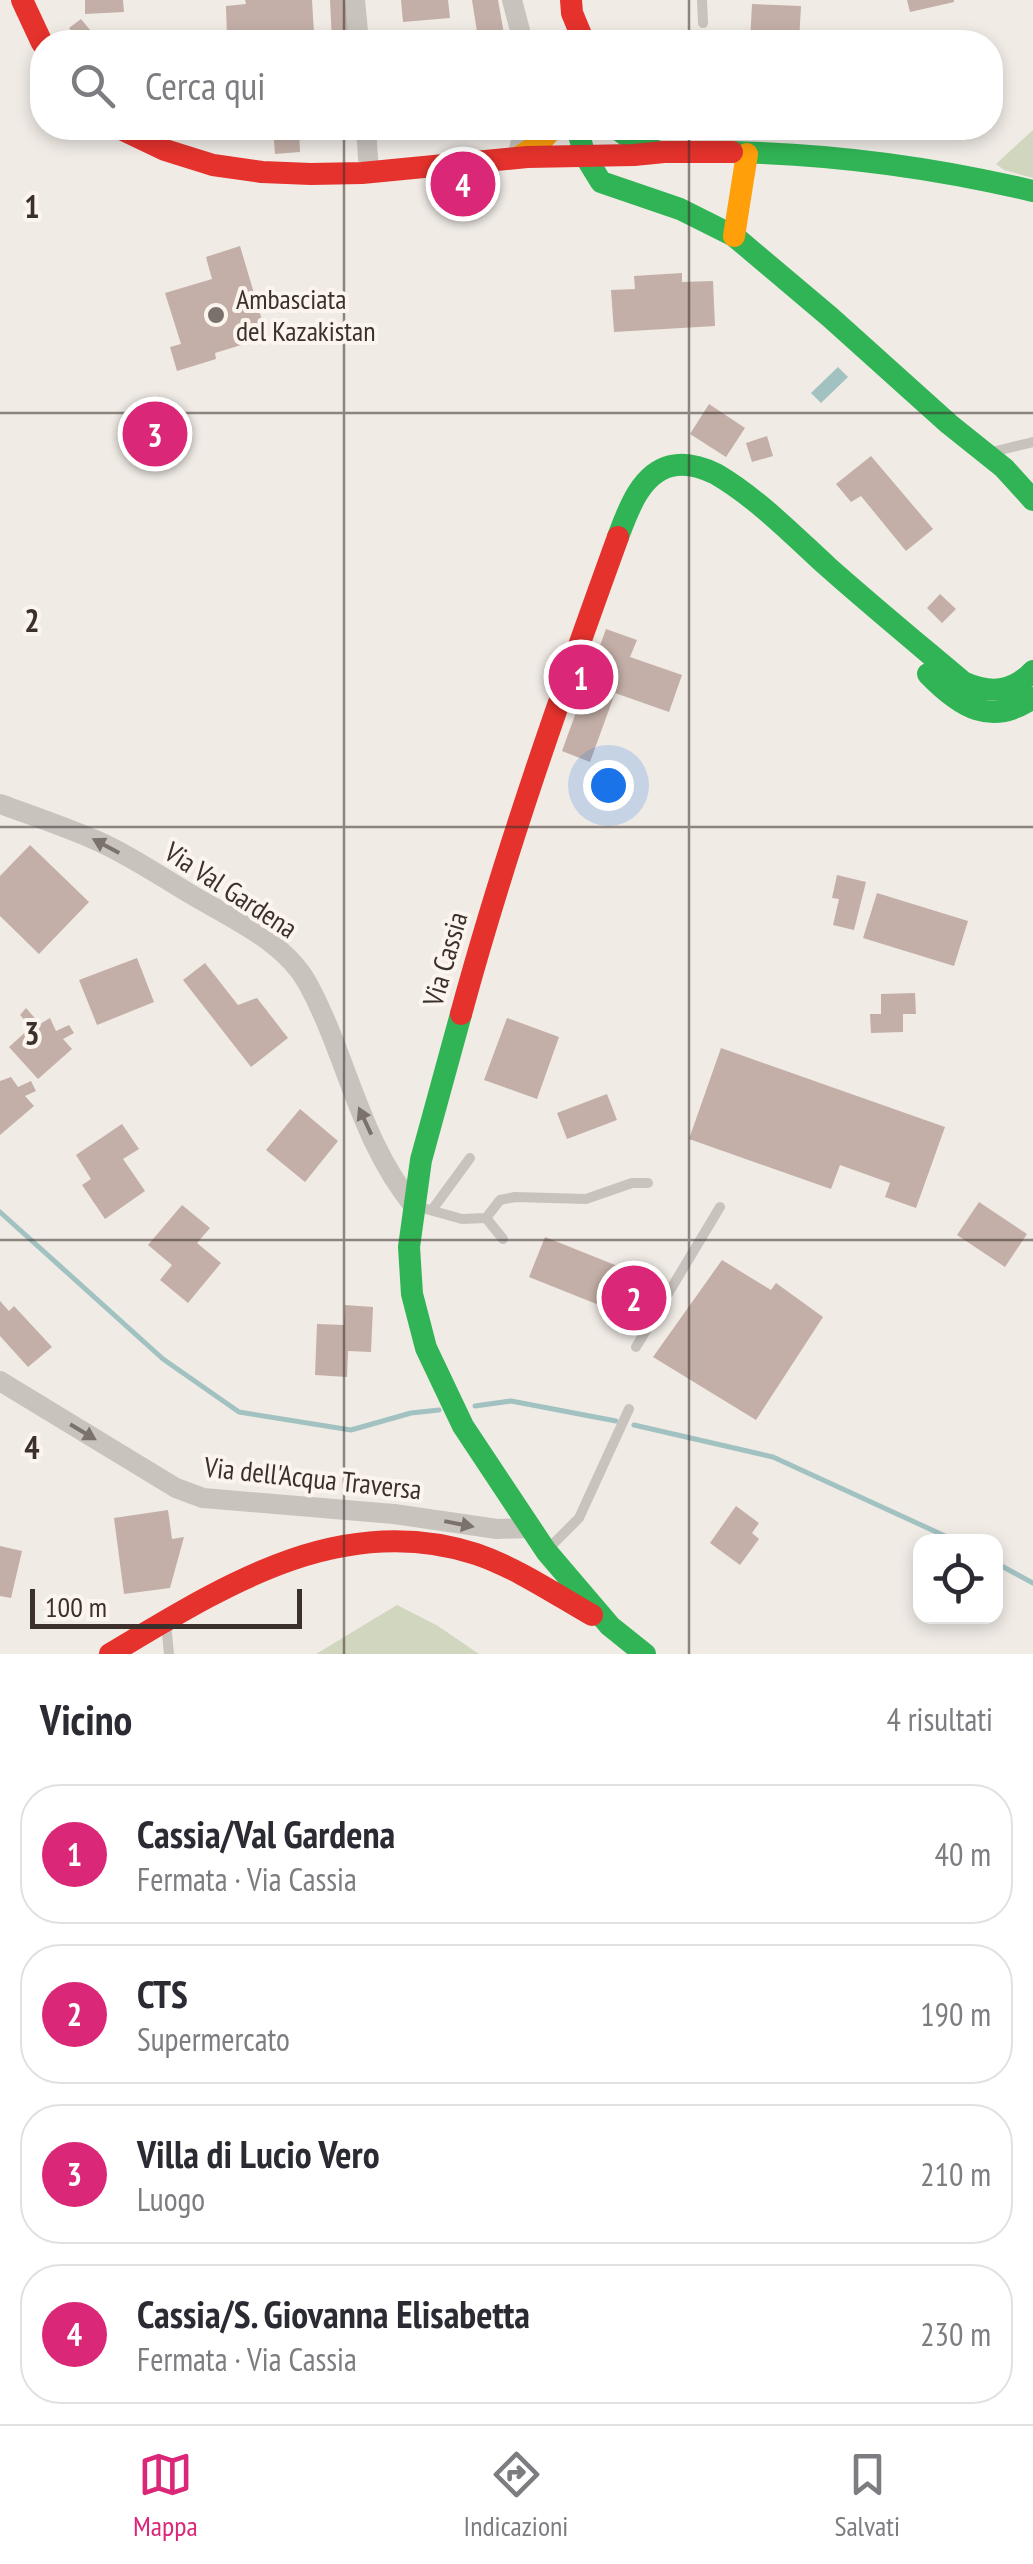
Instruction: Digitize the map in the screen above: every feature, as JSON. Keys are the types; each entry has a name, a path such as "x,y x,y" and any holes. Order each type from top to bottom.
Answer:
{"street":[{"path":"22,0 36,30"},
{"path":"355,0 358,30"},
{"path":"512,0 520,30"},
{"path":"571,6 580,30"},
{"path":"141,140 173,153 242,169 306,176 517,158 660,152 781,154 872,161 1033,190"},
{"path":"367,140 370,173"},
{"path":"517,158 521,140"},
{"path":"517,158 542,140"},
{"path":"581,140 592,172 601,182 680,209 734,236 995,461 1033,500"},
{"path":"585,155 594,140"},
{"path":"632,140 660,152"},
{"path":"734,236 746,154"},
{"path":"995,461 1033,518"},
{"name":"Via Cassia","path":"645,1654 610,1626 546,1551 453,1408 426,1348 412,1294 409,1247 422,1208 435,1103 501,875 612,548 639,489 656,472 685,464 703,468 758,504 973,687 1004,692 1033,671"},
{"name":"Via Cassia","path":"850,586 936,683 956,700 1000,714 1016,710 1033,698"},
{"name":"Via Val Gardena","path":"0,804 96,840 282,952 306,982 325,1020 384,1163 422,1208"},
{"name":"Via dell'Acqua Traversa","path":"0,1382 176,1488 203,1498 394,1514 496,1529 530,1528"},
{"path":"110,1654 258,1572 347,1542 389,1540 442,1545 477,1555 610,1626"},
{"path":"522,1576 546,1551"}],"lane":[{"path":"702,0 703,22"},
{"path":"995,461 1033,442"},
{"path":"470,1158 422,1208 462,1219 486,1218 500,1200 586,1200 632,1183 648,1183"},
{"path":"636,1347 720,1207"},
{"path":"486,1218 503,1240"},
{"path":"546,1551 579,1518 629,1409"},
{"path":"166,1622 169,1654"}],"green space":[{"path":"1033,130 1033,178 996,164"},
{"path":"397,1605 438,1626 479,1654 316,1654"}],"water":[{"path":"838,367 848,377 821,403 811,393"}],"building":[{"path":"85,0 123,0 124,12 85,14"},
{"path":"245,0 312,0 314,30 227,30 226,6 246,4"},
{"path":"330,0 348,0 350,30 331,30"},
{"path":"401,0 448,0 450,18 403,22"},
{"path":"472,0 498,0 503,30 477,30"},
{"path":"907,0 954,0 954,2 910,12"},
{"path":"752,4 801,6 800,30 751,30"},
{"path":"81,19 90,30 70,30"},
{"path":"274,140 300,140 300,152 275,154"},
{"name":"Ambasciata del Kazakistan","path":"240,246 267,337 215,353 216,359 177,371 170,347 181,344 165,293 212,279 206,257"},
{"path":"682,273 682,282 713,281 715,326 614,332 611,290 635,289 634,276"},
{"path":"709,404 745,428 726,457 690,434"},
{"path":"767,436 773,456 752,462 746,443"},
{"path":"871,456 933,529 906,551 861,496 851,502 836,484"},
{"path":"940,594 956,609 942,623 927,608"},
{"path":"606,629 637,640 630,657 682,675 669,712 615,693 590,762 562,751"},
{"path":"30,845 89,902 39,954 0,916 0,876"},
{"path":"837,875 866,882 854,930 833,925 839,899 832,898"},
{"path":"877,893 968,921 954,966 863,938"},
{"path":"137,958 154,1002 97,1025 79,980"},
{"path":"205,963 238,1005 257,998 288,1038 251,1067 183,980"},
{"path":"915,993 916,1014 903,1014 903,1032 871,1033 870,1014 881,1014 881,994"},
{"path":"26,1008 40,1024 50,1018 56,1031 69,1025 74,1033 63,1039 72,1049 38,1079 9,1047 31,1027 20,1015"},
{"path":"507,1018 559,1037 537,1099 484,1080"},
{"path":"721,1048 945,1127 916,1208 885,1197 890,1183 840,1165 831,1189 689,1139"},
{"path":"11,1077 18,1087 31,1081 36,1091 25,1096 34,1106 0,1135 0,1081"},
{"path":"607,1094 617,1120 567,1139 557,1113"},
{"path":"300,1109 338,1141 305,1182 266,1150"},
{"path":"122,1124 139,1149 123,1159 145,1191 105,1219 82,1185 91,1179 76,1155"},
{"path":"979,1202 1027,1234 1005,1267 957,1235"},
{"path":"182,1205 210,1228 197,1243 221,1263 188,1303 160,1280 172,1265 148,1245"},
{"path":"545,1237 655,1281 639,1321 529,1277"},
{"path":"722,1260 771,1290 776,1283 823,1317 756,1420 653,1357"},
{"path":"0,1301 9,1311 14,1306 52,1347 28,1367 0,1336"},
{"path":"345,1305 373,1307 371,1352 348,1351 347,1377 315,1375 317,1324 344,1325"},
{"path":"736,1506 759,1523 752,1533 759,1539 740,1565 710,1543"},
{"path":"168,1510 172,1539 184,1537 170,1588 124,1594 114,1518"},
{"path":"0,1546 22,1551 11,1598 0,1596"}],"waterway":[{"path":"0,1212 163,1359 239,1412 351,1430 411,1413 439,1410"},
{"path":"475,1406 511,1401 616,1421"},
{"path":"634,1425 773,1457 941,1534"},
{"path":"1003,1567 1033,1583"}],"traffic: fast":[{"path":"580,140 601,182 680,209 734,236 1004,468 1033,500"},
{"path":"632,140 659,152"},
{"path":"732,152 884,163 1033,191"},
{"path":"618,537 637,494 651,476 671,466 700,467 760,506 963,682 1000,689 1017,684 1033,671"},
{"path":"928,674 964,704 990,712 1018,707 1033,698"},
{"path":"461,1014 421,1160 409,1247 412,1294 426,1348 463,1426 546,1551 610,1626 645,1654"}],"traffic: slow":[{"path":"517,158 542,140"},
{"path":"734,236 747,154"}],"traffic: jam":[{"path":"22,0 36,30"},
{"path":"571,0 579,30"},
{"path":"144,140 213,165 311,174 362,173 527,157 732,152"},
{"path":"461,1014 515,833 618,537"},
{"path":"110,1654 195,1604 284,1562 330,1549 377,1542 426,1543 476,1554 521,1574 592,1615"}],"place":[{"name":"Cassia/S. Giovanna Elisabetta","path":"463,184"},
{"name":"Ambasciata del Kazakistan","path":"216,315"},
{"name":"Villa di Lucio Vero","path":"155,434"},
{"name":"Cassia/Val Gardena","path":"581,677"},
{"name":"CTS","path":"634,1298"}]}
